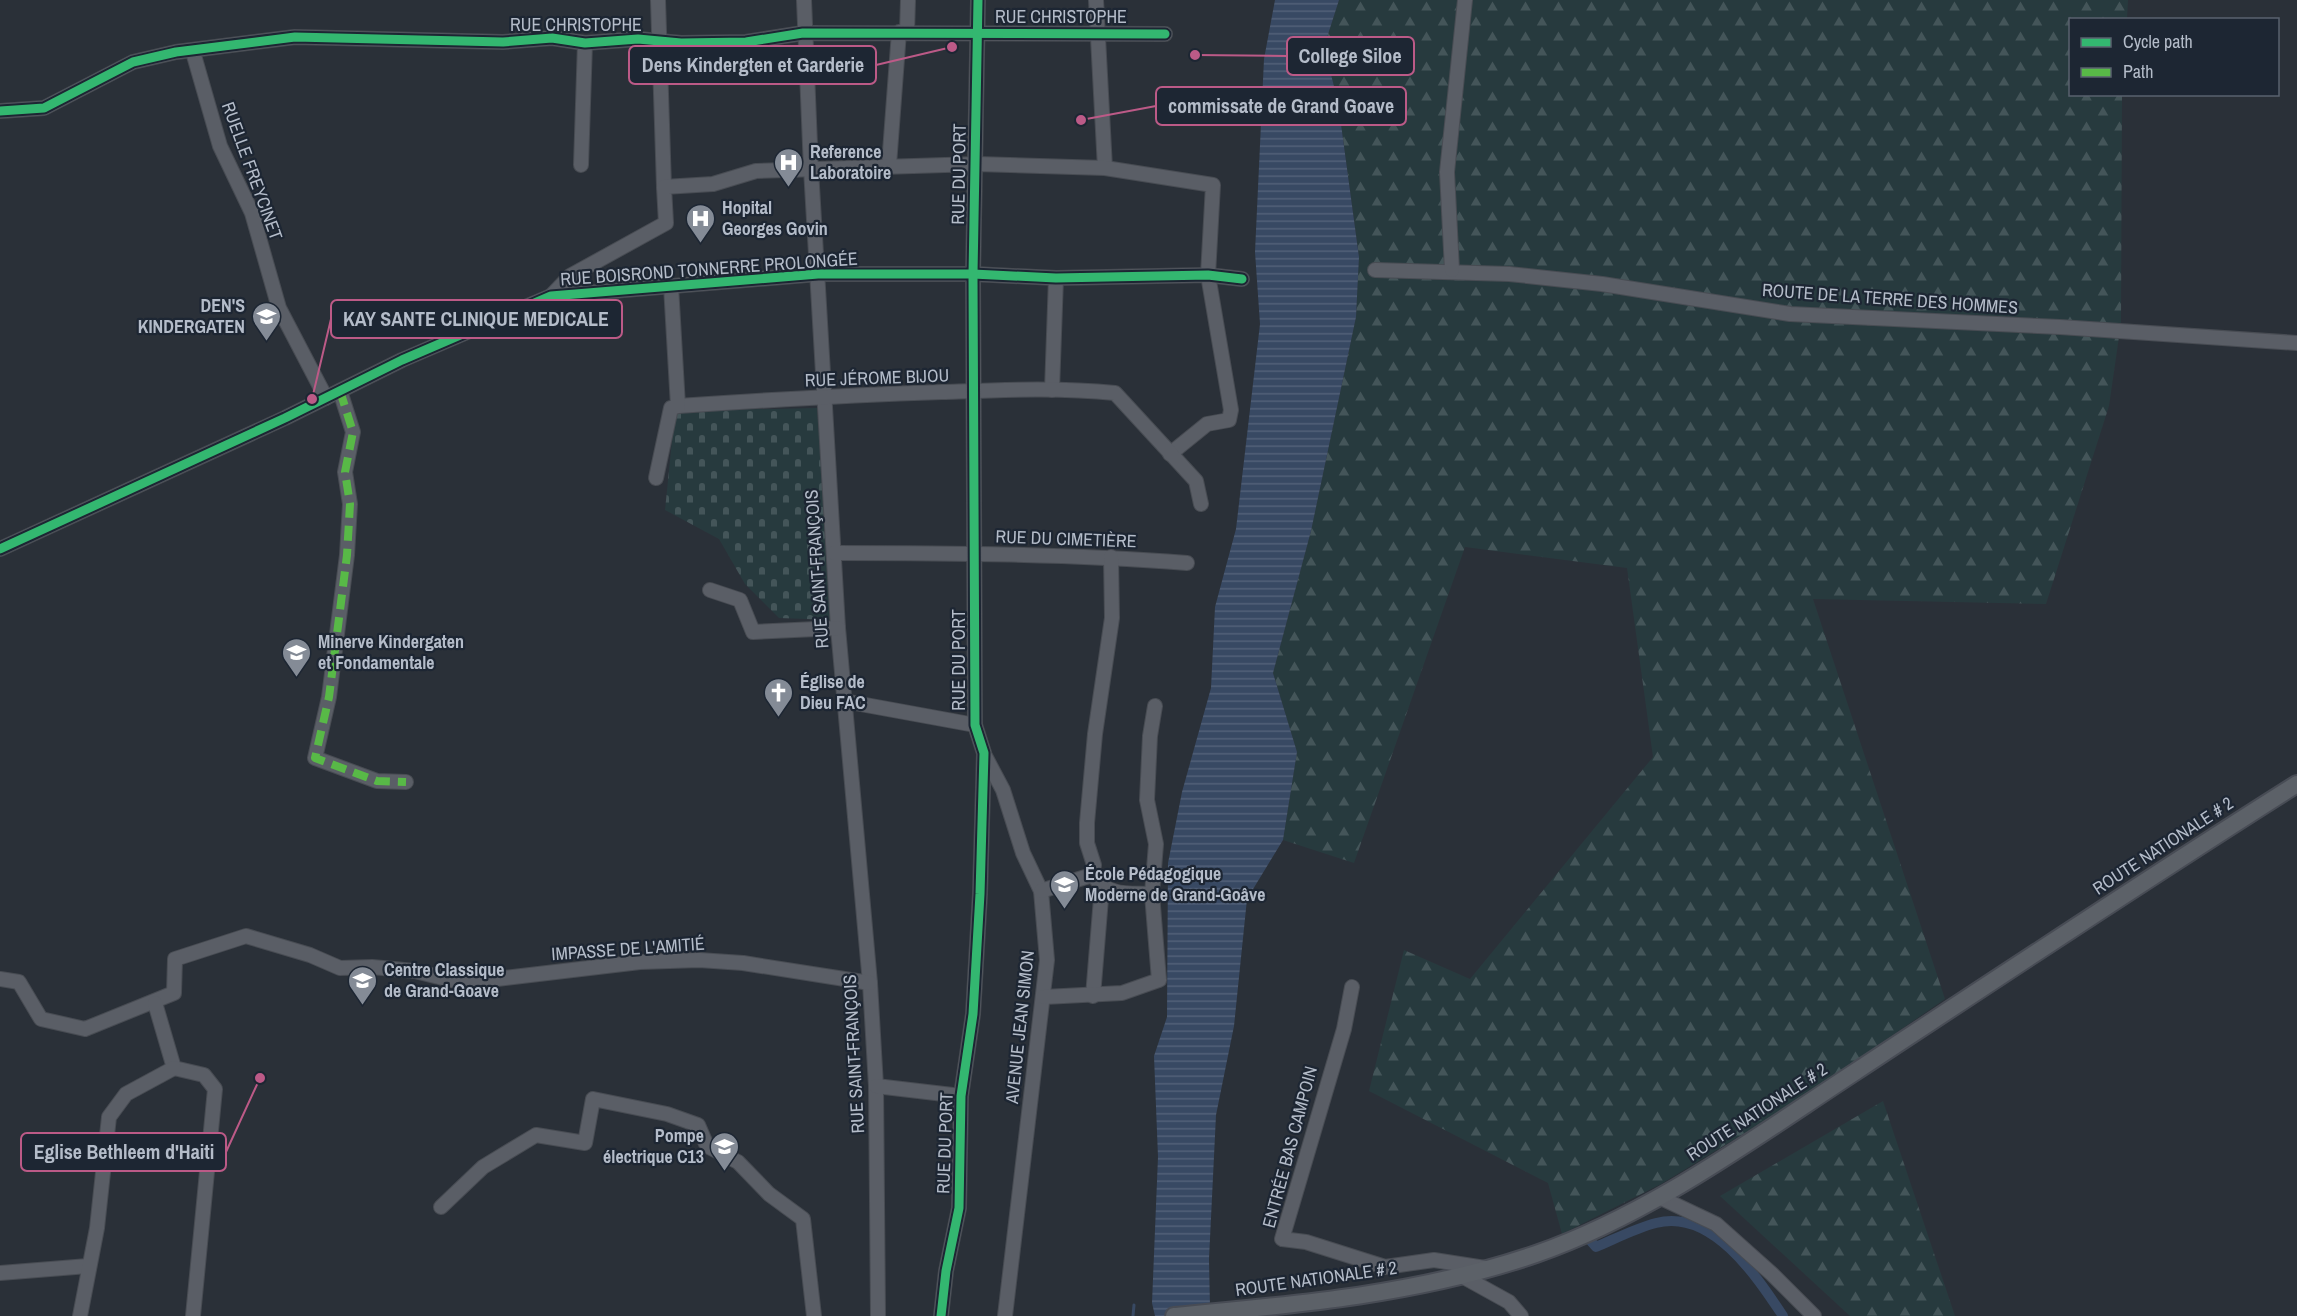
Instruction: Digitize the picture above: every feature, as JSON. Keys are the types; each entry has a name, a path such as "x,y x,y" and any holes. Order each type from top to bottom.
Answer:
{"main road":[{"name":"ROUTE NATIONALE # 2","path":"1174,1316 1337,1299 1462,1276 1490,1269 1573,1240 1659,1197 1777,1124 2146,880 2297,784"}],"street":[{"path":"551,296 570,276 666,223 658,0"},
{"name":"RUE SAINT-FRANÇOIS","path":"804,0 803,33 838,628 870,983 876,1086 878,1316"},
{"path":"890,165 908,0"},
{"name":"RUE DU PORT","path":"941,1316 946,1271 959,1208 961,1096 973,1014 980,894 984,753 975,725 973,274 977,164 978,0"},
{"path":"1096,0 1105,168"},
{"path":"1452,270 1447,172 1465,0"},
{"name":"RUE CHRISTOPHE","path":"0,111 44,108 133,62 176,52 193,52 295,37 491,42 552,38 585,43 638,39 660,42 746,42 803,33 1166,34"},
{"path":"581,165 585,43"},
{"name":"RUELLE FREYCINET","path":"193,52 220,146 252,213 279,308 326,398"},
{"path":"664,187 713,184 756,171 977,164 1105,168 1213,185 1208,275 1231,410 1228,420 1207,424 1170,454"},
{"name":"ROUTE DE LA TERRE DES HOMMES","path":"1375,270 1452,270 1602,284 1790,314 2060,327 2297,343"},
{"name":"RUE BOISROND TONNERRE PROLONGÉE","path":"0,549 326,398 402,360 551,296 818,274 973,274 1056,278 1208,275 1242,279"},
{"path":"1052,390 1056,278"},
{"path":"656,477 671,408 678,406 671,286"},
{"name":"RUE JÉROME BIJOU","path":"678,406 824,396 975,391 1052,390 1115,393 1196,481 1201,504"},
{"path":"340,391 353,432 345,472 350,504 347,555 329,697 315,758 377,781 406,782"},
{"name":"RUE DU CIMETIÈRE","path":"834,553 975,553 1111,557 1187,563"},
{"path":"1092,875 1094,865 1087,843 1087,823 1095,734 1112,618 1111,557"},
{"path":"710,590 740,600 753,632 838,628"},
{"path":"844,701 975,725"},
{"path":"1044,997 1122,993 1159,980 1152,894 1156,844 1147,800 1150,736 1155,706"},
{"name":"AVENUE JEAN SIMON","path":"984,753 1003,790 1023,853 1041,891 1047,960 1005,1316"},
{"path":"1092,875 1102,886 1113,893 1152,894"},
{"path":"1041,891 1092,875"},
{"path":"1093,996 1102,886"},
{"name":"IMPASSE DE L'AMITIÉ","path":"154,1003 174,993 176,959 246,936 310,955 340,968 372,967 415,971 463,982 640,962 699,960 742,963 870,983"},
{"path":"0,979 19,982 41,1019 85,1029 154,1003 174,1068"},
{"name":"ENTRÉE BAS CAMPOIN","path":"1352,987 1341,1034 1282,1239 1306,1242 1385,1267 1434,1260 1490,1269"},
{"path":"80,1316 97,1228 109,1117 126,1094 174,1068 204,1075 215,1089 193,1316"},
{"path":"876,1086 961,1096"},
{"path":"441,1207 483,1167 536,1135 585,1143 593,1099 668,1114 698,1125 707,1146 738,1162 770,1194 803,1219 814,1316"},
{"path":"1659,1197 1716,1224 1772,1274 1814,1316"},
{"path":"0,1273 88,1266"},
{"path":"1462,1276 1509,1302 1521,1316"}],"green space":[{"path":"1339,0 2128,0 2127,18 2069,18 2069,96 2122,96 2121,323 2109,406 2046,604 1813,599 1945,999 1797,1101 1661,1184 1562,1234 1548,1183 1369,1091 1404,950 1470,979 1653,757 1627,568 1465,547 1354,863 1283,840 1297,752 1273,673 1311,531 1356,317 1359,256 1338,102 1324,47"},
{"path":"817,408 833,620 779,618 745,584 719,539 665,510 675,411"},
{"path":"1883,1101 1955,1316 1850,1316 1720,1196"}],"water":[{"path":"1275,0 1339,0 1324,47 1338,102 1359,257 1356,317 1311,531 1273,673 1297,752 1283,840 1247,899 1234,1026 1216,1115 1209,1259 1210,1307 1214,1316 1155,1316 1152,1303 1158,1157 1154,1056 1167,1017 1168,863 1182,792 1211,688 1215,607 1236,529 1260,324 1255,252 1264,59"}],"waterway":[{"path":"1589,1239 1596,1247 1656,1223 1676,1221 1696,1226 1731,1249 1760,1283 1783,1316"},
{"path":"1133,1316 1134,1305"}],"marked path":[{"path":"340,391 353,432 345,472 350,504 347,555 329,697 315,758 377,781 406,782"}],"cycle path":[{"path":"941,1316 946,1271 959,1208 961,1096 973,1014 980,894 984,753 975,725 973,274 978,0"},
{"path":"0,111 44,108 133,62 176,52 295,37 503,42 552,38 585,43 638,39 681,43 746,42 803,33 1165,34"},
{"path":"0,549 285,418 402,360 551,296 818,274 973,274 1056,278 1208,275 1242,279"}],"place":[{"name":"Dens Kindergten et Garderie","path":"952,47"},
{"name":"College Siloe","path":"1195,55"},
{"name":"commissate de Grand Goave","path":"1081,120"},
{"name":"Reference Laboratoire","path":"789,188"},
{"name":"Hopital Georges Govin","path":"701,244"},
{"name":"DEN'S KINDERGATEN","path":"266,342"},
{"name":"KAY SANTE CLINIQUE MEDICALE","path":"312,399"},
{"name":"Minerve Kindergaten et Fondamentale","path":"297,678"},
{"name":"Église de Dieu FAC","path":"779,718"},
{"name":"École Pédagogique Moderne de Grand-Goâve","path":"1064,910"},
{"name":"Centre Classique de Grand-Goave","path":"363,1006"},
{"name":"Eglise Bethleem d'Haiti","path":"260,1078"},
{"name":"Pompe électrique C13","path":"725,1172"}]}
